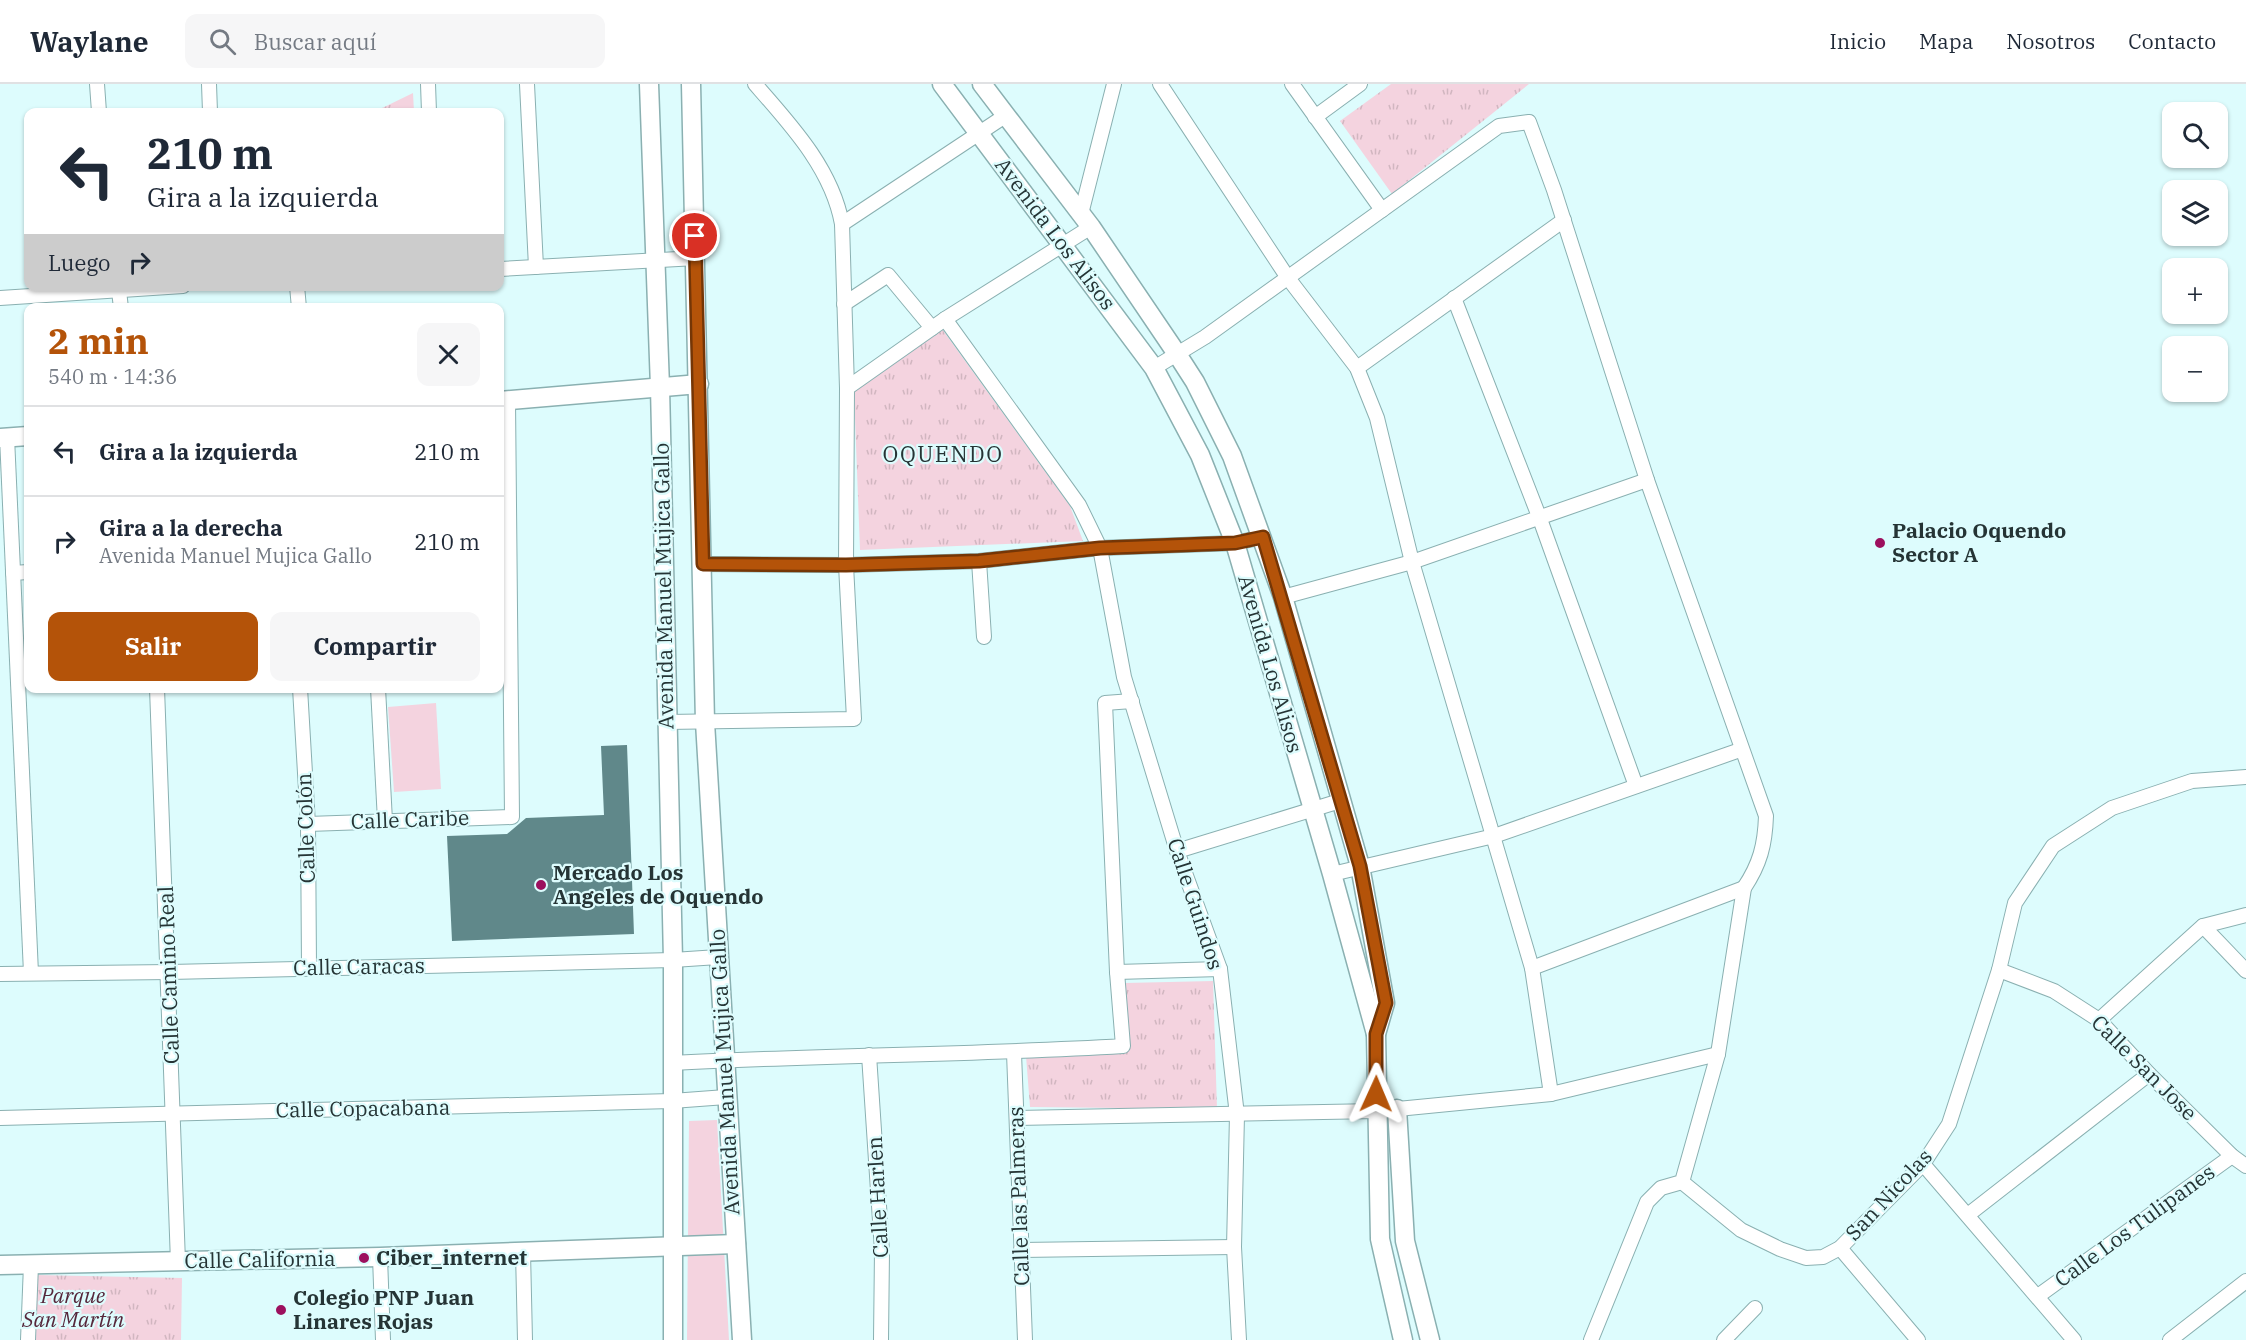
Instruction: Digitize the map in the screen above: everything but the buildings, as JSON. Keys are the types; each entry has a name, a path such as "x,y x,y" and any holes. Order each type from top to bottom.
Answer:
{"street":[{"path":"97,84 99,108"},
{"path":"209,84 210,108"},
{"path":"428,84 429,108"},
{"path":"527,84 536,267"},
{"name":"Avenida Manuel Mujica Gallo","path":"649,84 660,387 673,960 670,1247 672,1340"},
{"name":"Avenida Manuel Mujica Gallo","path":"691,84 705,722 742,1340"},
{"path":"667,722 854,719 846,565 847,388 842,224 838,201 827,180 794,129 755,84"},
{"name":"Avenida Los Alisos","path":"942,84 1064,244 1154,368 1200,455 1235,543 1332,874 1376,1034 1380,1239 1403,1340"},
{"name":"Avenida Los Alisos","path":"982,84 1086,220 1196,382 1232,456 1283,597 1360,866 1386,1003 1376,1034"},
{"path":"847,388 945,319 1064,244 1086,220 1114,84"},
{"path":"1160,84 1288,278 1357,368 1377,418 1412,562 1532,968 1551,1094"},
{"path":"1292,84 1382,210"},
{"path":"1315,117 1360,84"},
{"path":"842,224 1005,116"},
{"path":"1154,368 1288,278 1499,126 1529,122 1564,220 1647,480 1740,750 1766,816 1766,844 1757,868 1744,888 1718,1054 1682,1182 1661,1188 1647,1202 1590,1340"},
{"path":"1357,368 1564,220"},
{"path":"504,269 696,258"},
{"path":"844,304 888,275 932,328"},
{"path":"0,298 88,291"},
{"path":"1454,298 1540,519 1636,786"},
{"name":"Calle Guindos","path":"945,319 1079,505 1100,548 1124,676 1177,851 1220,969 1237,1114 1234,1247 1239,1340"},
{"path":"505,676 504,401 699,384"},
{"path":"24,436 4,437 13,573 31,973"},
{"path":"1283,597 1412,562 1647,480"},
{"path":"703,564 846,565 979,561 1100,548 1235,543 1263,537"},
{"path":"979,561 984,638"},
{"path":"13,573 24,572"},
{"name":"Calle Caribe","path":"308,824 512,817 505,676"},
{"name":"Calle Camino Real","path":"158,693 170,972 178,1262"},
{"name":"Calle Colón","path":"300,693 308,824 309,967"},
{"path":"378,693 385,821"},
{"path":"672,1063 869,1055 1014,1053 1123,1046 1116,972 1105,703 1132,701"},
{"path":"1332,874 1494,836 1740,750"},
{"name":"San Nicolas","path":"1682,1182 1741,1230 1780,1249 1806,1258 1823,1257 1840,1248 1923,1164 1949,1124 2000,970 2015,903 2053,846 2112,808 2192,781 2246,777"},
{"path":"1177,851 1341,801"},
{"path":"1532,968 1744,888"},
{"path":"2099,1020 2203,926 2246,915"},
{"path":"2203,926 2246,971"},
{"name":"Calle Caracas","path":"0,974 170,972 718,957"},
{"path":"1116,972 1220,969"},
{"name":"Calle San Jose","path":"2000,970 2054,991 2099,1020 2149,1074 2232,1156 2246,1165"},
{"name":"Calle las Palmeras","path":"1014,1053 1025,1340"},
{"path":"1017,1118 1377,1111 1551,1094 1718,1054"},
{"name":"Calle Harlen","path":"869,1055 882,1251 881,1340"},
{"path":"1969,1214 2149,1074"},
{"name":"Calle Copacabana","path":"0,1118 672,1101 726,1097"},
{"path":"1397,1109 1405,1241 1430,1340"},
{"name":"Calle Los Tulipanes","path":"2038,1296 2232,1156"},
{"path":"1923,1164 1969,1214 2074,1340"},
{"name":"Calle California","path":"0,1265 380,1257 736,1244"},
{"path":"1022,1250 1234,1247"},
{"path":"1840,1248 1918,1340"},
{"path":"523,1252 525,1340"},
{"path":"380,1257 383,1340"},
{"path":"28,1340 31,1265"},
{"path":"2170,1340 2246,1281"},
{"path":"1724,1340 1755,1308"}],"green space":[{"path":"1391,84 1529,84 1392,194 1340,121"},
{"path":"413,93 414,108 382,108"},
{"path":"942,329 1070,506 1083,541 860,550 854,392"},
{"path":"436,703 441,789 394,792 388,707"},
{"path":"1213,981 1217,1109 1030,1107 1026,1056 1129,1051 1125,983"},
{"path":"717,1120 729,1340 687,1340 689,1121"},
{"name":"Parque San Martín","path":"37,1275 182,1278 181,1340 36,1340"}],"place":[{"name":"Palacio Oquendo Sector A","path":"1880,543"},
{"name":"Mercado Los Angeles de Oquendo","path":"541,885"},
{"name":"Ciber_internet","path":"364,1258"},
{"name":"Colegio PNP Juan Linares Rojas","path":"281,1310"}],"district":[{"name":"OQUENDO","path":"943,454"}],"route":[{"path":"695,236 703,564 846,565 979,561 1100,548 1235,543 1263,537 1283,597 1360,866 1386,1003 1376,1034 1376,1094"}]}
